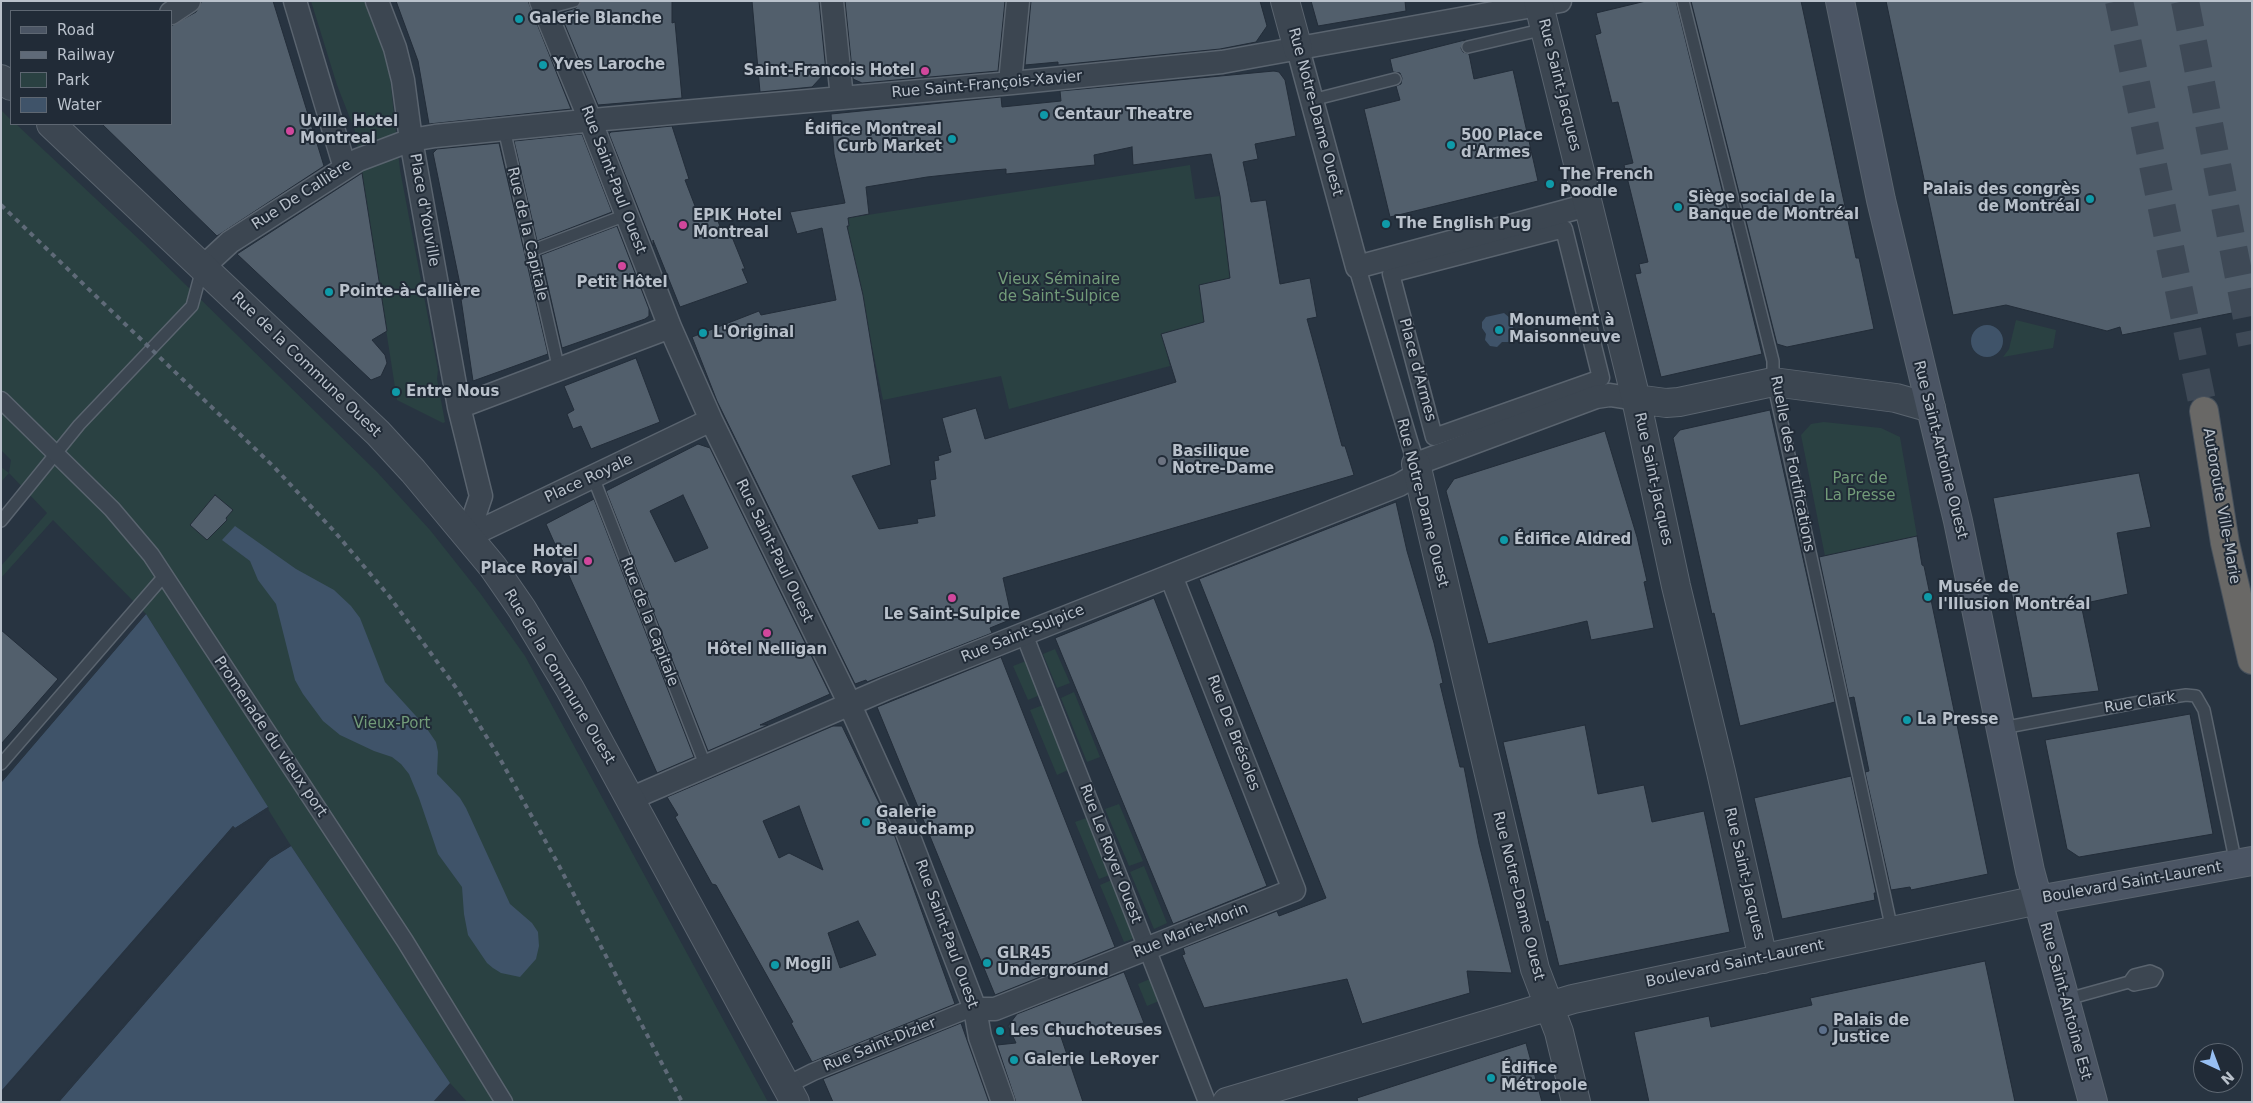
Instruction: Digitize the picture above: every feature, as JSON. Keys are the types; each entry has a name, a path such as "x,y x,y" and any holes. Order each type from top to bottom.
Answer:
{"highway":[{"name":"Autoroute Ville-Marie","path":"2204,410 2225,543 2252,660"}],"main road":[{"name":"Rue Saint-Antoine Ouest","path":"1840,1 1881,200 1954,502 2038,900"},
{"name":"Boulevard Saint-Laurent","path":"2038,900 2244,862"},
{"name":"Rue Saint-Antoine Est","path":"2038,900 2093,1102"}],"street":[{"path":"172,12 189,1"},
{"path":"295,1 344,168"},
{"name":"Place d'Youville","path":"377,1 395,48 403,80 411,140 459,407 482,496 467,537"},
{"path":"832,1 842,98"},
{"path":"1012,83 1011,72 1018,1"},
{"name":"Rue Notre-Dame Ouest","path":"1285,1 1357,266 1416,469 1533,959 1548,1006 1559,1032 1576,1102"},
{"name":"Rue Saint-Paul Ouest","path":"543,5 590,120 670,327 711,420 850,704 906,829 975,1010 980,1037 1003,1102"},
{"name":"Rue Saint-François-Xavier","path":"411,140 504,128 1012,83 1222,62 1545,9"},
{"name":"Rue Saint-Jacques","path":"1545,9 1588,205 1636,398 1676,586 1721,772 1763,959"},
{"name":"Rue de la Commune Ouest","path":"52,125 378,433 413,471 493,567 522,609 570,689 791,1094"},
{"name":"Rue De Callière","path":"203,268 230,242 344,168 358,160 411,140"},
{"path":"1357,266 1588,205"},
{"name":"Place d'Armes","path":"1564,229 1601,378 1434,436 1391,274 1564,229"},
{"path":"459,407 670,327"},
{"path":"1416,469 1596,398 1610,395 1666,403 1679,402 1774,382 1896,398 1931,408"},
{"name":"Promenade du vieux port","path":"1,400 129,528 164,576 405,941 504,1102"},
{"name":"Place Royale","path":"467,537 711,420"},
{"name":"Rue Saint-Sulpice","path":"630,800 850,704 1399,485 1416,469"},
{"name":"Rue De Brésoles","path":"1171,576 1294,890"},
{"name":"Rue Le Royer Ouest","path":"1024,634 1208,1102"},
{"name":"Rue Marie-Morin","path":"975,1010 995,1009 1294,890"},
{"name":"Boulevard Saint-Laurent","path":"1227,1102 1548,1006 1892,930 2038,900"},
{"name":"Rue Saint-Dizier","path":"791,1094 813,1072 962,1012 975,1010"}],"lane":[{"path":"543,5 574,1"},
{"name":"Ruelle des Fortifications","path":"1684,1 1773,361 1774,382 1892,930"},
{"path":"1468,47 1545,9"},
{"path":"1312,100 1395,79"},
{"name":"Rue de la Capitale","path":"504,128 558,370"},
{"path":"531,250 626,215"},
{"path":"1,521 79,425 192,306 203,268"},
{"name":"Rue de la Capitale","path":"593,477 706,767"},
{"path":"1,764 164,576"},
{"name":"Rue Clark","path":"2002,728 2159,699 2186,695 2196,696 2204,710 2244,862"},
{"path":"2064,1000 2128,982"}],"green space":[{"path":"311,1 366,1 382,45 390,77 400,170 438,370 437,379 445,422 443,423 397,400 355,131 337,85"},
{"name":"Vieux-Port","path":"1,110 10,119 10,125 17,125 143,243 377,472 430,530 480,593 525,656 768,1102 467,1102 450,1083 291,846 146,614 53,520 1,578 1,566 47,513 9,473 11,460 1,450"},
{"name":"Vieux Séminaire de Saint-Sulpice","path":"1190,165 1195,199 1220,196 1230,278 1199,285 1204,322 1162,334 1170,366 1009,409 1001,376 883,400 847,226 849,226 848,218"},
{"path":"2016,320 2056,330 2053,348 2003,357 2009,349"},
{"name":"Parc de La Presse","path":"1824,422 1881,428 1900,437 1917,536 1825,556 1801,435 1811,424"},
{"path":"1,467 9,473 1,482"},
{"path":"1055,649 1070,683 1057,688 1043,654"},
{"path":"1026,661 1040,695 1028,700 1013,666"},
{"path":"1074,692 1100,757 1087,762 1061,698"},
{"path":"1043,705 1070,769 1057,775 1030,710"},
{"path":"1119,804 1143,861 1129,866 1105,809"},
{"path":"1089,817 1112,874 1099,879 1075,822"},
{"path":"1144,866 1167,923 1154,929 1130,872"},
{"path":"1114,879 1138,937 1124,942 1100,885"},
{"path":"1150,979 1159,1001 1147,1006 1138,984"}],"water":[{"path":"1504,313 1511,319 1515,337 1510,342 1502,342 1497,347 1490,346 1485,340 1486,334 1482,328 1482,322 1486,317"},
{"path":"1987,325 1993,326 1998,330 2002,335 2002,347 1998,352 1993,356 1987,357 1981,356 1976,352 1972,347 1971,341 1972,335 1976,330 1981,326"},
{"path":"235,526 296,569 334,590 351,606 360,618 385,682 425,726 436,742 438,752 437,774 460,798 466,808 510,904 532,923 538,932 539,946 536,959 520,977 501,973 493,968 487,963 468,935 462,887 438,854 409,774 392,757 340,735 323,721 303,694 295,680 276,604 258,580 250,561 222,540"},
{"path":"146,614 268,807 235,828 233,826 1,1091 1,783"},
{"path":"291,846 450,1083 433,1102 59,1102 270,859"}],"pier":[{"path":"144,613 146,614 1,783 1,779"},
{"path":"268,807 269,809 236,830 233,829 1,1093 233,826 235,828"},
{"path":"289,844 291,846 270,859 59,1102 56,1102 268,858"}],"building":[{"path":"202,1 273,1 324,166 217,236 103,125 172,125 172,25 196,12"},
{"path":"396,1 528,1 571,109 429,124 418,61"},
{"path":"581,1 672,1 672,23 675,22 682,98 598,105 560,13 576,8"},
{"path":"752,1 819,1 826,72 812,87 760,92"},
{"path":"845,1 1005,1 998,71 862,83 853,79"},
{"path":"1031,1 1260,1 1267,26 1256,42 1220,49 1058,65 1058,62 1025,65"},
{"path":"1311,1 1405,1 1406,11 1318,26"},
{"path":"1646,1 1676,1 1762,354 1661,377 1635,274 1641,273 1639,264 1648,262 1624,165 1633,163 1618,102 1612,103 1595,35 1601,33 1596,13"},
{"path":"1691,1 1801,1 1856,258 1859,258 1874,329 1787,347 1777,344"},
{"name":"Palais des congrès de Montréal","path":"1886,1 2252,1 2252,309 2122,335 2120,327 2107,331 2006,305 1953,315"},
{"name":"500 Place d'Armes","path":"1465,40 1461,48 1463,52 1469,54 1474,79 1513,70 1538,181 1390,217 1364,109 1400,100 1396,86 1401,84 1402,78 1400,73 1393,72 1390,59"},
{"path":"1279,72 1285,80 1296,136 1255,144 1258,159 1243,162 1251,202 1266,200 1280,284 1310,278 1317,317 1307,319 1342,446 1345,446 1354,475 1003,578 1012,619 990,628 992,633 867,682 866,680 855,684 717,401 692,337 759,311 761,315 836,300 822,228 797,234 790,212 845,203 834,154 831,114 1001,97 1002,107 1061,101 1060,91","holes":["1132,147 1133,165 1211,154 1220,196 1230,278 1199,285 1204,322 1161,334 1176,382 985,439 976,408 942,418 951,452 938,456 939,460 934,461 936,479 930,480 935,516 917,519 918,523 879,529 852,476 891,465 863,295 847,226 849,226 848,218 869,214 866,187 927,177 982,171 1006,169 1006,174 1095,165 1094,155"]},
{"path":"672,126 689,179 685,180 700,219 715,213 721,229 728,227 745,269 742,269 748,283 680,307 653,240 653,246 609,134 611,132"},
{"path":"582,134 612,212 537,241 514,141"},
{"path":"499,143 548,354 473,381 461,299 463,299 433,153 437,149"},
{"name":"Pointe-à-Callière","path":"362,173 387,331 372,340 385,355 387,363 381,376 371,380 237,254"},
{"path":"617,226 649,309 649,316 562,348 541,255"},
{"path":"636,358 660,422 591,449 581,426 573,429 567,414 574,410 564,386"},
{"path":"1770,410 1835,702 1740,726 1714,613 1712,614 1673,438 1680,430"},
{"path":"1605,431 1637,537 1647,581 1644,582 1654,628 1591,640 1587,621 1488,644 1446,491 1454,479"},
{"path":"698,444 710,448 830,694 760,725 768,725 708,751 606,491","holes":["683,495 708,548 675,562 650,511"]},
{"path":"2139,473 2151,527 2117,533 2128,594 2081,604 2099,691 2032,698 1993,498"},
{"path":"215,495 233,510 226,518 227,520 207,540 190,525"},
{"path":"594,499 694,757 657,773 546,524"},
{"path":"1396,502 1407,551 1434,643 1443,683 1440,684 1460,767 1464,767 1479,844 1512,973 1467,971 1470,993 1362,1024 1347,979 1204,1008 1182,955 1185,954 1183,948 1277,911 1279,916 1326,898 1199,579"},
{"name":"La Presse","path":"1917,536 1988,874 1911,890 1910,887 1891,890 1865,772 1869,771 1854,697 1849,698 1819,557"},
{"path":"1154,598 1267,886 1173,924 1055,638"},
{"path":"1,630 58,679 1,744"},
{"path":"1001,657 1115,947 995,995 877,707"},
{"path":"2190,714 2213,834 2079,857 2067,849 2045,740"},
{"path":"1585,725 1598,794 1644,785 1652,822 1704,811 1730,932 1559,966 1548,921 1546,922 1503,742"},
{"path":"833,726 842,726 894,834 955,1004 812,1062 791,1023 793,1022 716,885 712,884 675,817 678,815 667,797","holes":["799,806 806,825 823,870 789,853 779,858 763,821","858,921 876,955 840,968 828,933"]},
{"path":"1851,776 1876,893 1874,893 1875,900 1782,919 1754,798"},
{"name":"Palais de Justice","path":"1985,961 2015,1102 1649,1102 1634,1032 1709,1016 1711,1027 1812,1005 1810,998"},
{"path":"1124,972 1144,1023 1061,1037 1083,1102 1016,1102 997,1045 1016,1043 1008,1026 1017,1014"},
{"path":"961,1023 989,1102 833,1102 823,1079"},
{"name":"Édifice Métropole","path":"1526,1043 1542,1102 1358,1102 1357,1098"}],"tunnel":[{"path":"2119,1 2204,411"},
{"path":"2185,1 2252,344"}],"railway":[{"path":"1,205 273,466 334,531 389,596 457,689 499,757 557,862 682,1102"}],"place":[{"name":"Galerie Blanche","path":"519,19"},
{"name":"Yves Laroche","path":"543,65"},
{"name":"Saint-Francois Hotel","path":"925,71"},
{"name":"Centaur Theatre","path":"1044,115"},
{"name":"Uville Hotel Montreal","path":"290,131"},
{"name":"Édifice Montreal Curb Market","path":"952,139"},
{"name":"500 Place d'Armes","path":"1451,145"},
{"name":"The French Poodle","path":"1550,184"},
{"name":"Palais des congrès de Montréal","path":"2090,199"},
{"name":"Siège social de la Banque de Montréal","path":"1678,207"},
{"name":"The English Pug","path":"1386,224"},
{"name":"EPIK Hotel Montreal","path":"683,225"},
{"name":"Petit Hôtel","path":"622,266"},
{"name":"Pointe-à-Callière","path":"329,292"},
{"name":"Monument à Maisonneuve","path":"1499,330"},
{"name":"L'Original","path":"703,333"},
{"name":"Entre Nous","path":"396,392"},
{"name":"Basilique Notre-Dame","path":"1162,461"},
{"name":"Édifice Aldred","path":"1504,540"},
{"name":"Hotel Place Royal","path":"588,561"},
{"name":"Musée de l'Illusion Montréal","path":"1928,597"},
{"name":"Le Saint-Sulpice","path":"952,598"},
{"name":"Hôtel Nelligan","path":"767,633"},
{"name":"La Presse","path":"1907,720"},
{"name":"Galerie Beauchamp","path":"866,822"},
{"name":"GLR45 Underground","path":"987,963"},
{"name":"Mogli","path":"775,965"},
{"name":"Palais de Justice","path":"1823,1030"},
{"name":"Les Chuchoteuses","path":"1000,1031"},
{"name":"Galerie LeRoyer","path":"1014,1060"},
{"name":"Édifice Métropole","path":"1491,1078"}]}
